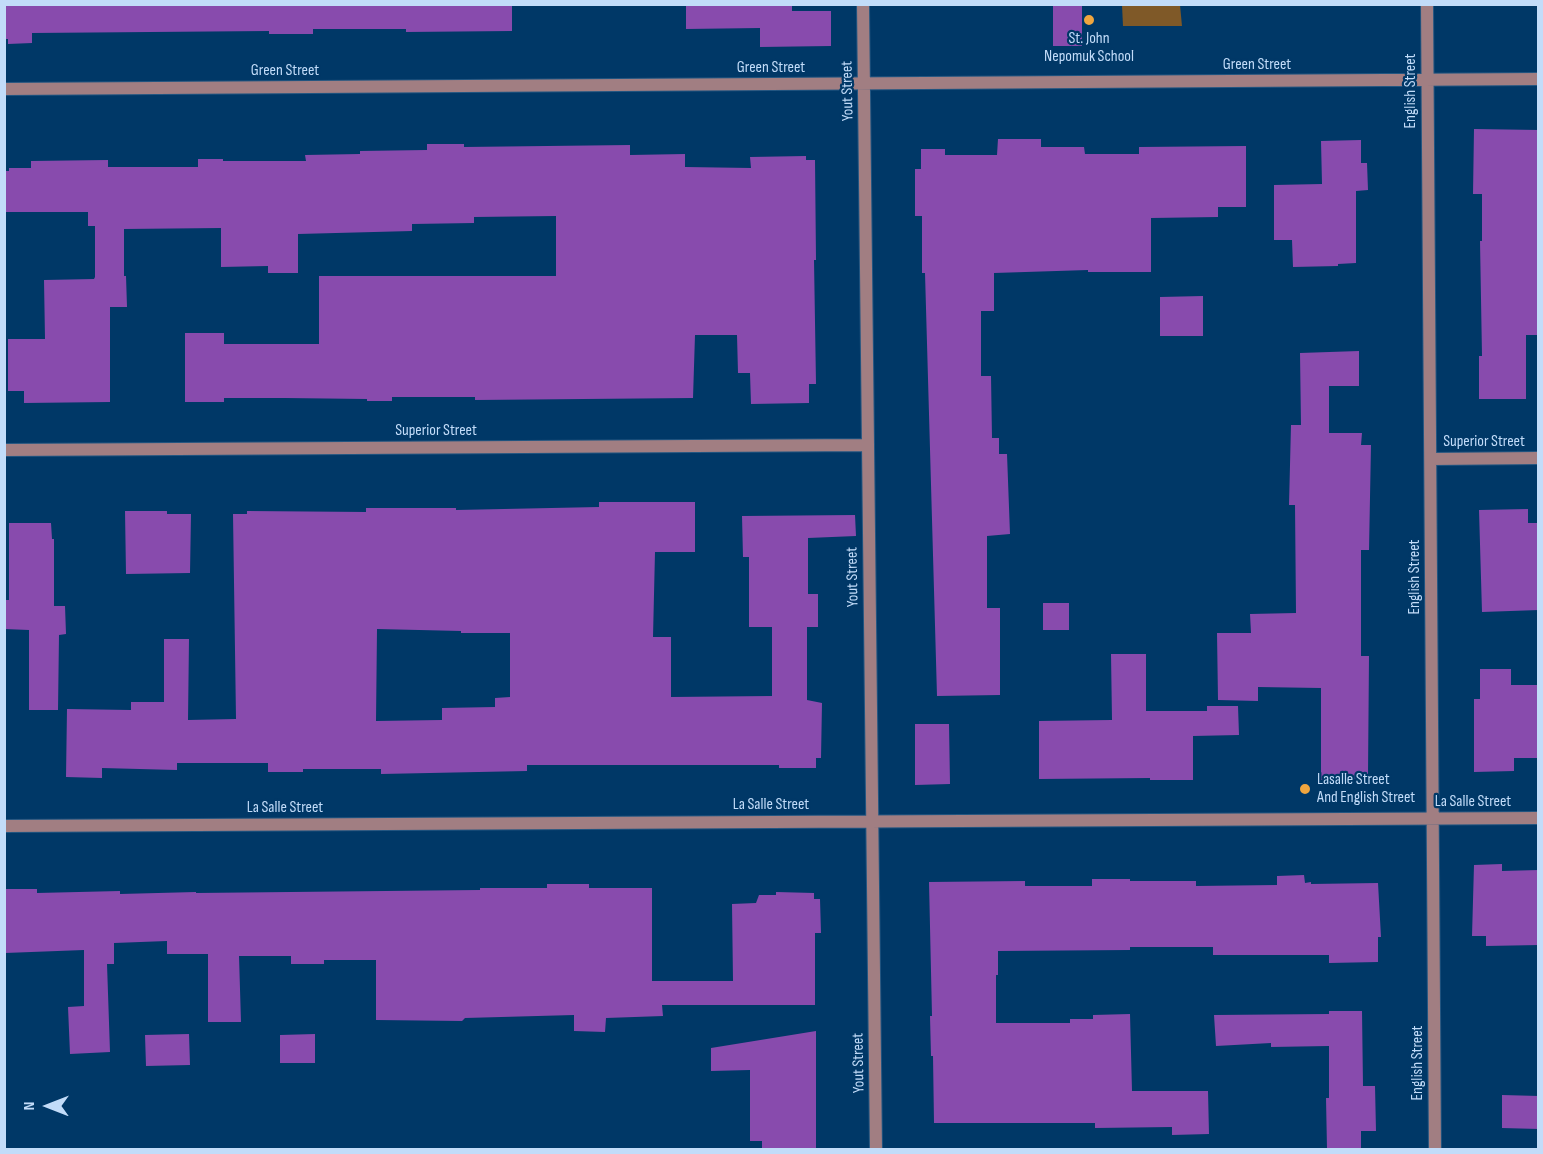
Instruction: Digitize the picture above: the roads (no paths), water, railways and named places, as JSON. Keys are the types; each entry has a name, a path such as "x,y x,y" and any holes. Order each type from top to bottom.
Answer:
{"street":[{"name":"Yout Street","path":"863,4 876,1149"},
{"name":"English Street","path":"1426,4 1435,1149"},
{"name":"Green Street","path":"4,89 1539,79"},
{"name":"Superior Street","path":"4,450 868,445"},
{"name":"Superior Street","path":"1431,459 1539,459"},
{"name":"La Salle Street","path":"4,826 1539,818"}],"place":[{"name":"St. John Nepomuk School","path":"1089,20"},
{"name":"Lasalle Street And English Street","path":"1305,789"}]}
